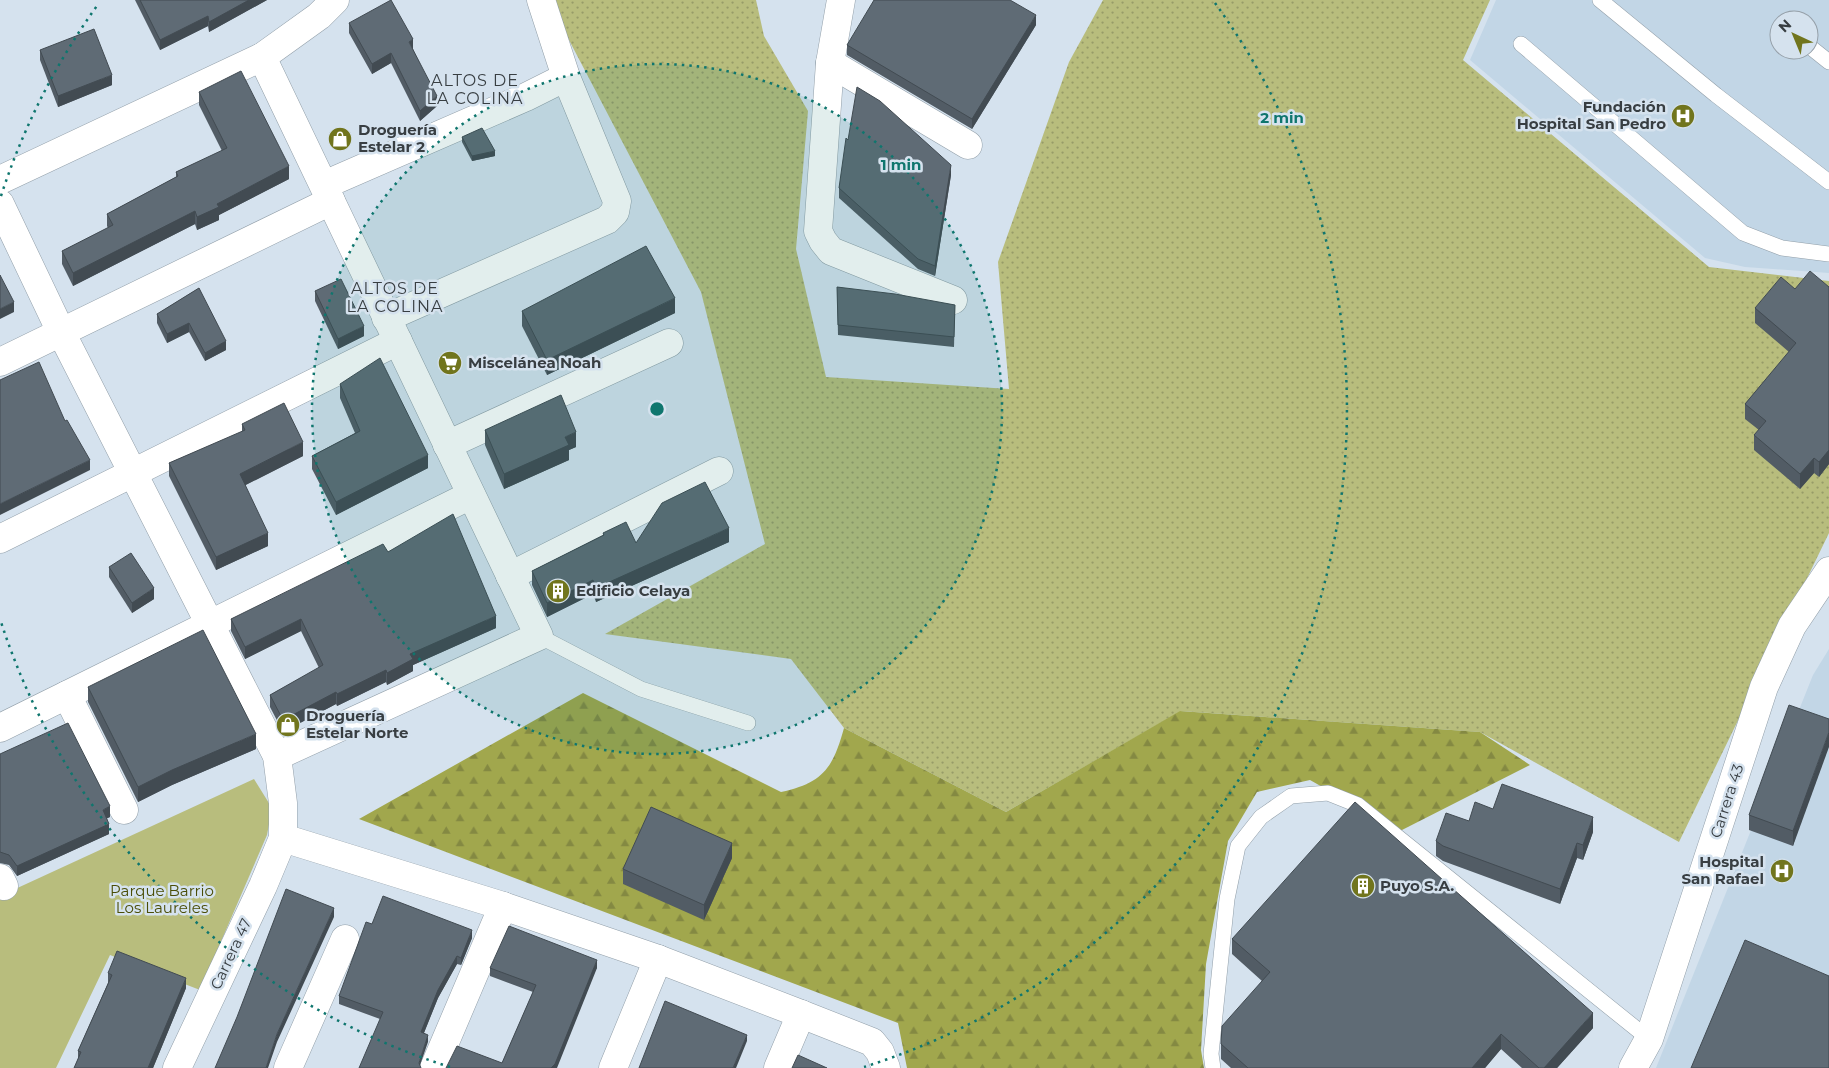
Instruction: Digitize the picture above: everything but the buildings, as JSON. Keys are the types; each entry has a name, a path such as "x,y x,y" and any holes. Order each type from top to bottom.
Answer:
{"street":[{"path":"0,180 262,57 319,16 335,0"},
{"path":"0,539 133,472 392,330 607,220 615,212 617,201 566,77 541,0"},
{"path":"841,0 830,63 818,231 831,251 953,300"},
{"path":"262,57 539,636 277,756"},
{"path":"830,63 968,146"},
{"path":"0,362 327,193 566,77"},
{"path":"0,204 61,332 277,756 283,804 283,838 503,906 658,959 872,1042 880,1052 886,1068"},
{"path":"447,445 669,343"},
{"path":"510,576 719,471"},
{"path":"0,728 472,496"},
{"name":"Carrera 43","path":"1633,1068 1649,1040 1764,688 1792,626 1829,570"},
{"path":"67,695 124,810"},
{"name":"Carrera 47","path":"178,1068 259,895 283,838"},
{"path":"434,1068 503,906"},
{"path":"288,1068 345,939"},
{"path":"612,1068 658,959"},
{"path":"778,1068 801,1014"}],"lane":[{"path":"1600,0 1716,95 1829,182"},
{"path":"1521,44 1743,233 1782,248 1829,254"},
{"path":"1819,54 1829,62"},
{"path":"539,636 641,689 748,724"},
{"path":"1213,1068 1211,1054 1227,899 1238,846 1261,817 1292,796 1328,793 1358,805 1381,822 1649,1040"}],"shaded area":[{"name":"Fundación Hospital San Pedro","path":"1496,0 1829,0 1829,273 1745,267 1705,258 1470,60"},
{"name":"Hospital San Rafael","path":"1829,649 1829,1068 1656,1068 1813,675"}],"green space":[{"path":"548,0 756,0 764,36 808,111 796,249 826,377 1009,389 998,262 1069,62 1103,0 1490,0 1463,60 1709,267 1829,281 1829,533 1679,842 1480,732 1181,711 1006,812 844,728 791,659 605,634 765,544 701,292"},
{"path":"583,693 781,792 807,784 824,772 835,754 844,728 1006,812 1180,711 1480,732 1530,765 1400,831 1310,780 1257,792 1228,841 1206,964 1201,1050 1204,1068 907,1068 898,1023 359,819"},
{"name":"Parque Barrio Los Laureles","path":"254,779 272,808 267,835 200,990 110,955 56,1068 0,1068 0,896"}],"place":[{"name":"Fundación Hospital San Pedro","path":"1683,116"},
{"name":"Droguería Estelar 2","path":"340,139"},
{"name":"Miscelánea Noah","path":"450,363"},
{"name":"Edificio Celaya","path":"558,591"},
{"name":"Droguería Estelar Norte","path":"288,725"},
{"name":"Hospital San Rafael","path":"1782,871"},
{"name":"Puyo S.A.","path":"1363,886"}],"district":[{"name":"ALTOS DE LA COLINA","path":"475,89"},
{"name":"ALTOS DE LA COLINA","path":"395,297"}]}
